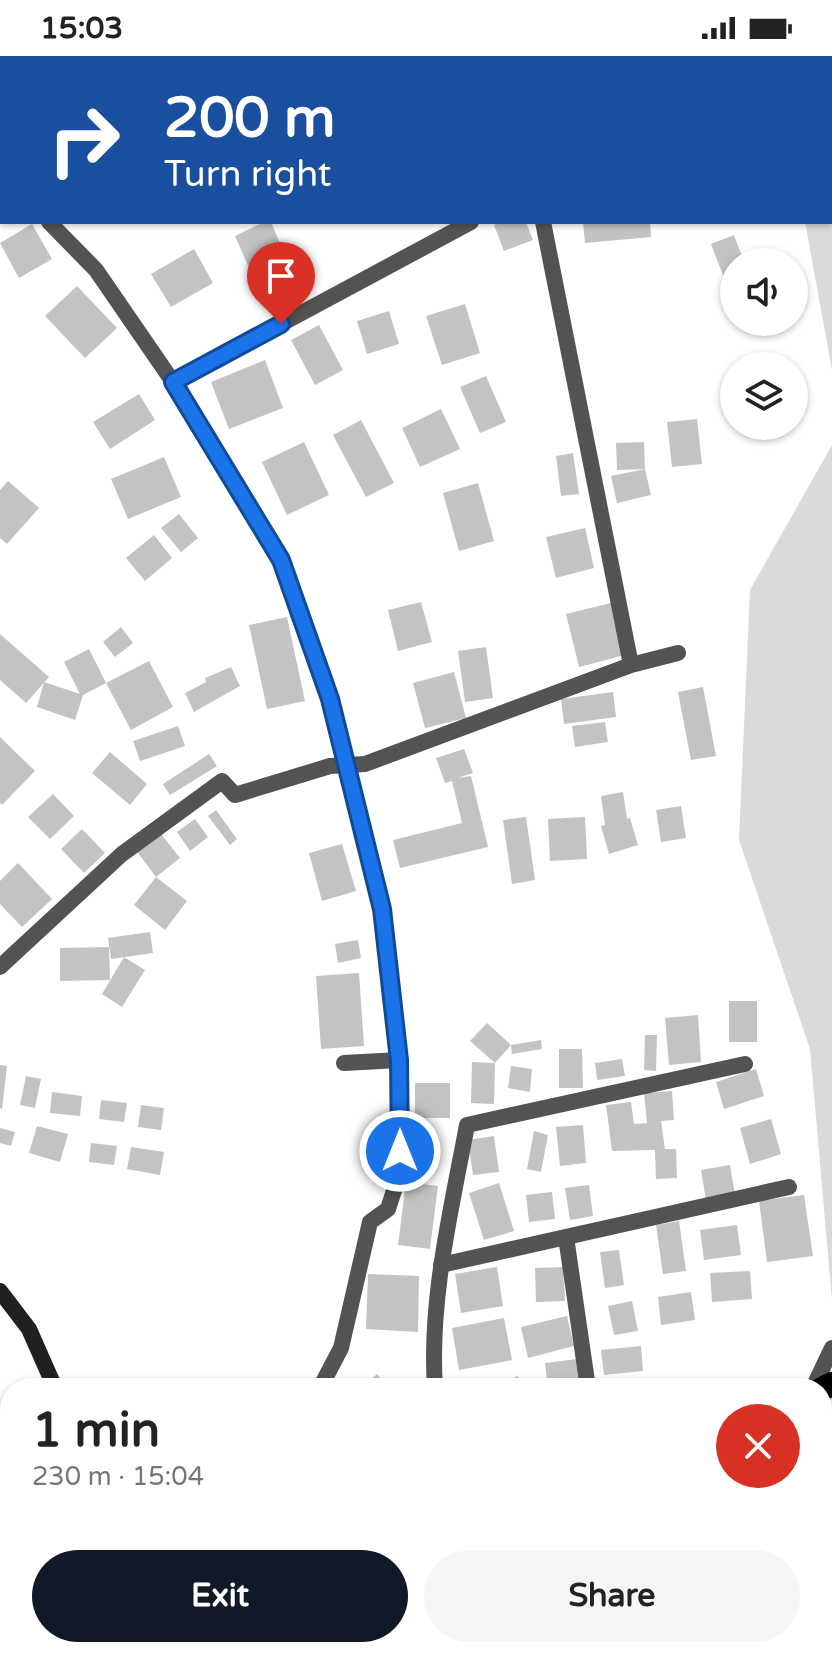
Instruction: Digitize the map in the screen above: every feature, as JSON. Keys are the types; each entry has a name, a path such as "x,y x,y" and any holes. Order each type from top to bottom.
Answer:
{"street":[{"path":"51,224 96,270 173,382 281,560 330,699 382,909 399,1060 399,1175 388,1209 370,1222 341,1348 325,1378"},
{"path":"173,382 467,224"},
{"path":"543,224 631,665"},
{"path":"0,967 122,854 222,781 235,795 330,766 365,764 631,665 678,653"},
{"path":"344,1063 399,1060"},
{"path":"434,1378 432,1356 441,1265 467,1125 745,1064"},
{"path":"441,1265 789,1187"},
{"path":"566,1237 587,1378"},
{"path":"0,1291 29,1329 51,1378"},
{"path":"818,1378 832,1348"}],"shaded area":[{"path":"805,224 832,224 832,370"},
{"path":"832,445 832,1300 810,1049 739,840 750,590"}],"building":[{"path":"32,224 52,259 19,278 0,243"},
{"path":"260,224 272,224 296,280 261,295 235,236"},
{"path":"527,224 533,240 504,251 494,225"},
{"path":"583,224 650,224 651,237 585,243"},
{"path":"734,235 739,248 720,248 720,268 711,244"},
{"path":"194,249 213,283 171,307 151,274"},
{"path":"77,286 117,328 85,358 45,316"},
{"path":"465,304 480,353 442,365 426,316"},
{"path":"389,311 399,344 367,354 357,321"},
{"path":"319,325 343,370 315,385 291,340"},
{"path":"265,360 283,408 229,429 211,382"},
{"path":"486,376 506,422 480,433 460,387"},
{"path":"139,394 155,420 110,449 93,422"},
{"path":"441,409 460,449 420,467 402,428"},
{"path":"697,419 702,464 672,467 667,422"},
{"path":"361,420 394,483 366,497 333,435"},
{"path":"304,442 329,495 287,515 262,462"},
{"path":"644,442 645,469 617,470 616,443"},
{"path":"573,453 579,494 561,496 556,456"},
{"path":"164,457 181,497 128,519 111,479"},
{"path":"645,469 651,495 617,503 611,476"},
{"path":"8,481 39,508 7,544 0,538 0,490"},
{"path":"478,483 494,541 459,551 443,493"},
{"path":"179,514 198,538 181,552 161,528"},
{"path":"585,528 594,568 556,578 546,537"},
{"path":"154,535 172,558 145,581 126,558"},
{"path":"421,602 432,642 398,651 388,610"},
{"path":"611,603 625,655 579,667 566,614"},
{"path":"287,617 305,701 267,709 249,625"},
{"path":"121,627 133,643 115,657 103,642"},
{"path":"0,634 49,677 26,703 0,680"},
{"path":"486,647 493,698 465,702 458,651"},
{"path":"89,649 106,683 83,695 75,720 37,707 44,682 80,694 64,662"},
{"path":"149,661 173,707 131,730 106,683"},
{"path":"231,667 240,686 194,712 185,693 206,682 205,678"},
{"path":"454,672 466,718 425,728 413,683"},
{"path":"703,687 716,756 691,760 678,692"},
{"path":"613,692 616,717 564,724 561,699"},
{"path":"605,722 608,742 575,747 572,726"},
{"path":"178,726 185,746 140,761 133,741"},
{"path":"0,737 35,771 2,805 0,803"},
{"path":"464,749 473,773 458,778 471,776 488,847 400,868 393,840 462,823 452,781 445,783 436,758"},
{"path":"110,752 147,784 130,805 92,773"},
{"path":"209,754 217,766 170,795 163,784"},
{"path":"623,792 627,819 630,818 638,845 609,854 601,826 605,825 601,796"},
{"path":"53,794 74,816 50,839 28,817"},
{"path":"681,806 686,838 661,842 656,810"},
{"path":"216,810 237,839 230,845 208,816"},
{"path":"526,817 535,880 512,884 503,820"},
{"path":"585,817 587,859 550,861 548,819"},
{"path":"195,819 208,837 190,851 177,832"},
{"path":"82,829 105,853 84,873 61,849"},
{"path":"158,830 180,858 156,877 135,849"},
{"path":"342,844 356,891 322,901 309,853"},
{"path":"18,863 52,899 22,927 0,904 0,881"},
{"path":"156,877 187,901 165,930 134,905"},
{"path":"150,932 153,953 111,959 108,938"},
{"path":"358,940 361,958 338,963 335,944"},
{"path":"109,947 110,980 60,981 60,948"},
{"path":"124,957 145,970 122,1007 102,994"},
{"path":"359,973 364,1046 321,1049 316,976"},
{"path":"729,1001 757,1001 757,1042 729,1042"},
{"path":"698,1015 701,1062 669,1065 665,1018"},
{"path":"487,1023 511,1045 495,1063 470,1041"},
{"path":"645,1035 657,1035 656,1071 644,1070"},
{"path":"541,1040 542,1049 512,1054 511,1045"},
{"path":"559,1049 582,1049 583,1088 559,1088"},
{"path":"622,1059 625,1076 597,1080 595,1063"},
{"path":"472,1062 495,1063 494,1104 471,1103"},
{"path":"0,1065 7,1066 2,1109 0,1108"},
{"path":"511,1066 532,1069 530,1092 508,1088"},
{"path":"756,1069 764,1096 724,1109 716,1082"},
{"path":"26,1076 41,1079 35,1108 20,1105"},
{"path":"415,1083 450,1083 450,1118 415,1118"},
{"path":"672,1091 674,1120 661,1121 665,1149 676,1149 677,1178 656,1179 655,1150 612,1151 606,1105 631,1102 634,1124 647,1123 644,1093"},
{"path":"52,1092 82,1096 80,1116 50,1113"},
{"path":"101,1100 127,1103 124,1122 99,1119"},
{"path":"141,1105 164,1108 161,1130 138,1127"},
{"path":"771,1119 781,1154 750,1164 740,1128"},
{"path":"583,1125 586,1163 560,1166 556,1127"},
{"path":"37,1126 68,1134 60,1162 29,1153"},
{"path":"0,1128 15,1132 11,1146 0,1143"},
{"path":"534,1131 548,1135 541,1172 527,1169"},
{"path":"494,1136 499,1172 473,1175 468,1140"},
{"path":"91,1143 117,1146 114,1165 89,1162"},
{"path":"131,1147 164,1152 160,1175 127,1169"},
{"path":"730,1165 735,1195 706,1200 701,1170"},
{"path":"406,1182 438,1186 430,1249 398,1245"},
{"path":"499,1183 514,1231 484,1240 469,1193"},
{"path":"589,1185 593,1216 570,1220 565,1188"},
{"path":"552,1192 555,1219 529,1222 526,1195"},
{"path":"804,1195 813,1256 767,1262 759,1201"},
{"path":"679,1221 686,1271 663,1274 656,1225"},
{"path":"737,1225 741,1255 704,1260 700,1230"},
{"path":"619,1250 624,1285 605,1288 600,1252"},
{"path":"497,1267 503,1306 461,1313 455,1274"},
{"path":"563,1267 565,1301 536,1302 535,1268"},
{"path":"750,1271 752,1299 712,1302 710,1273"},
{"path":"368,1274 419,1276 418,1332 366,1329"},
{"path":"691,1292 695,1320 661,1325 658,1297"},
{"path":"632,1301 638,1331 614,1335 608,1306"},
{"path":"567,1316 574,1346 528,1358 521,1327"},
{"path":"504,1318 512,1360 459,1370 452,1328"},
{"path":"641,1346 643,1371 604,1375 601,1350"},
{"path":"577,1359 580,1378 547,1378 545,1363"}],"route":[{"path":"281,324 173,382 281,560 330,699 382,909 399,1060 400,1151"}]}
